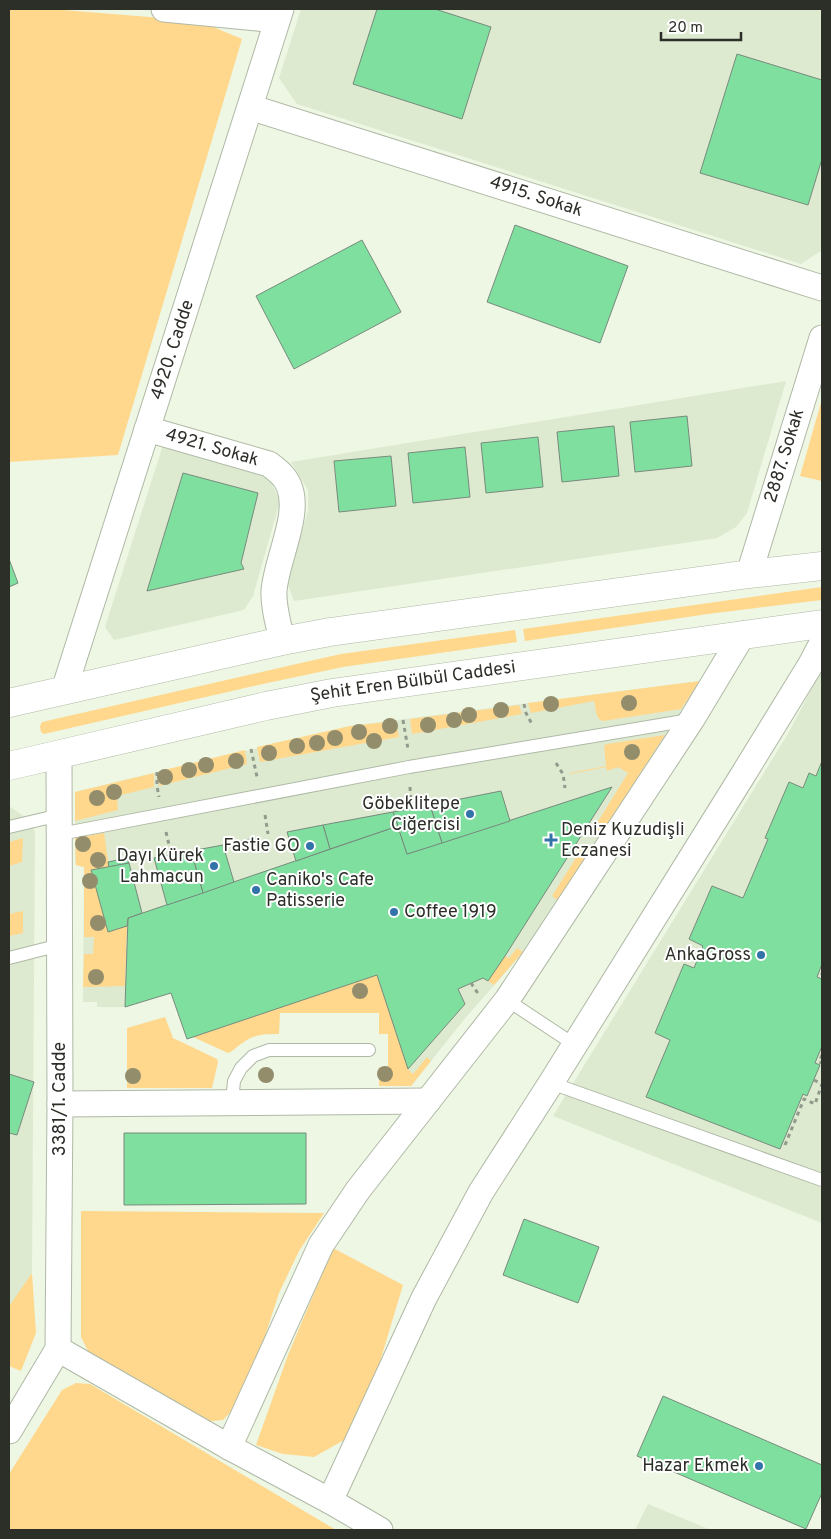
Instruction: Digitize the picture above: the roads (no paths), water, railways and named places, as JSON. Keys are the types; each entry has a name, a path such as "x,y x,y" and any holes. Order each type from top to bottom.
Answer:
{"main road":[{"path":"9,703 282,641 330,632 748,574 822,566"},
{"name":"Şehit Eren Bülbül Caddesi","path":"9,766 266,706 332,693 822,624"}],"street":[{"path":"164,9 279,14"},
{"name":"4920. Cadde","path":"64,690 279,14"},
{"name":"4915. Sokak","path":"250,107 822,288"},
{"name":"2887. Sokak","path":"748,574 822,338"},
{"name":"4921. Sokak","path":"148,429 269,464 282,474 289,486 293,500 292,516 276,575 274,593 282,641"},
{"path":"229,1447 321,1246 358,1190 507,1000 692,719 743,634"},
{"path":"330,1501 428,1290 481,1192 736,787 822,643"},
{"name":"3381/1. Cadde","path":"58,1349 60,1104 59,754"},
{"path":"60,1104 428,1101"},
{"path":"9,1431 58,1349 229,1447 380,1530"}],"lane":[{"path":"9,827 60,825 692,719"},
{"path":"9,958 60,945"},
{"path":"507,1000 574,1045"},
{"path":"232,1102 234,1081 241,1068 253,1056 269,1050 369,1050"},
{"path":"551,1083 822,1180"}],"place":[{"name":"Göbeklitepe Ciğercisi","path":"470,814"},
{"name":"Deniz Kuzudişli Eczanesi","path":"551,840"},
{"name":"Fastie GO","path":"310,846"},
{"name":"Dayı Kürek Lahmacun","path":"214,866"},
{"name":"Caniko's Cafe Patisserie","path":"256,890"},
{"name":"Coffee 1919","path":"394,912"},
{"name":"AnkaGross","path":"761,955"},
{"name":"Hazar Ekmek","path":"759,1466"}]}
